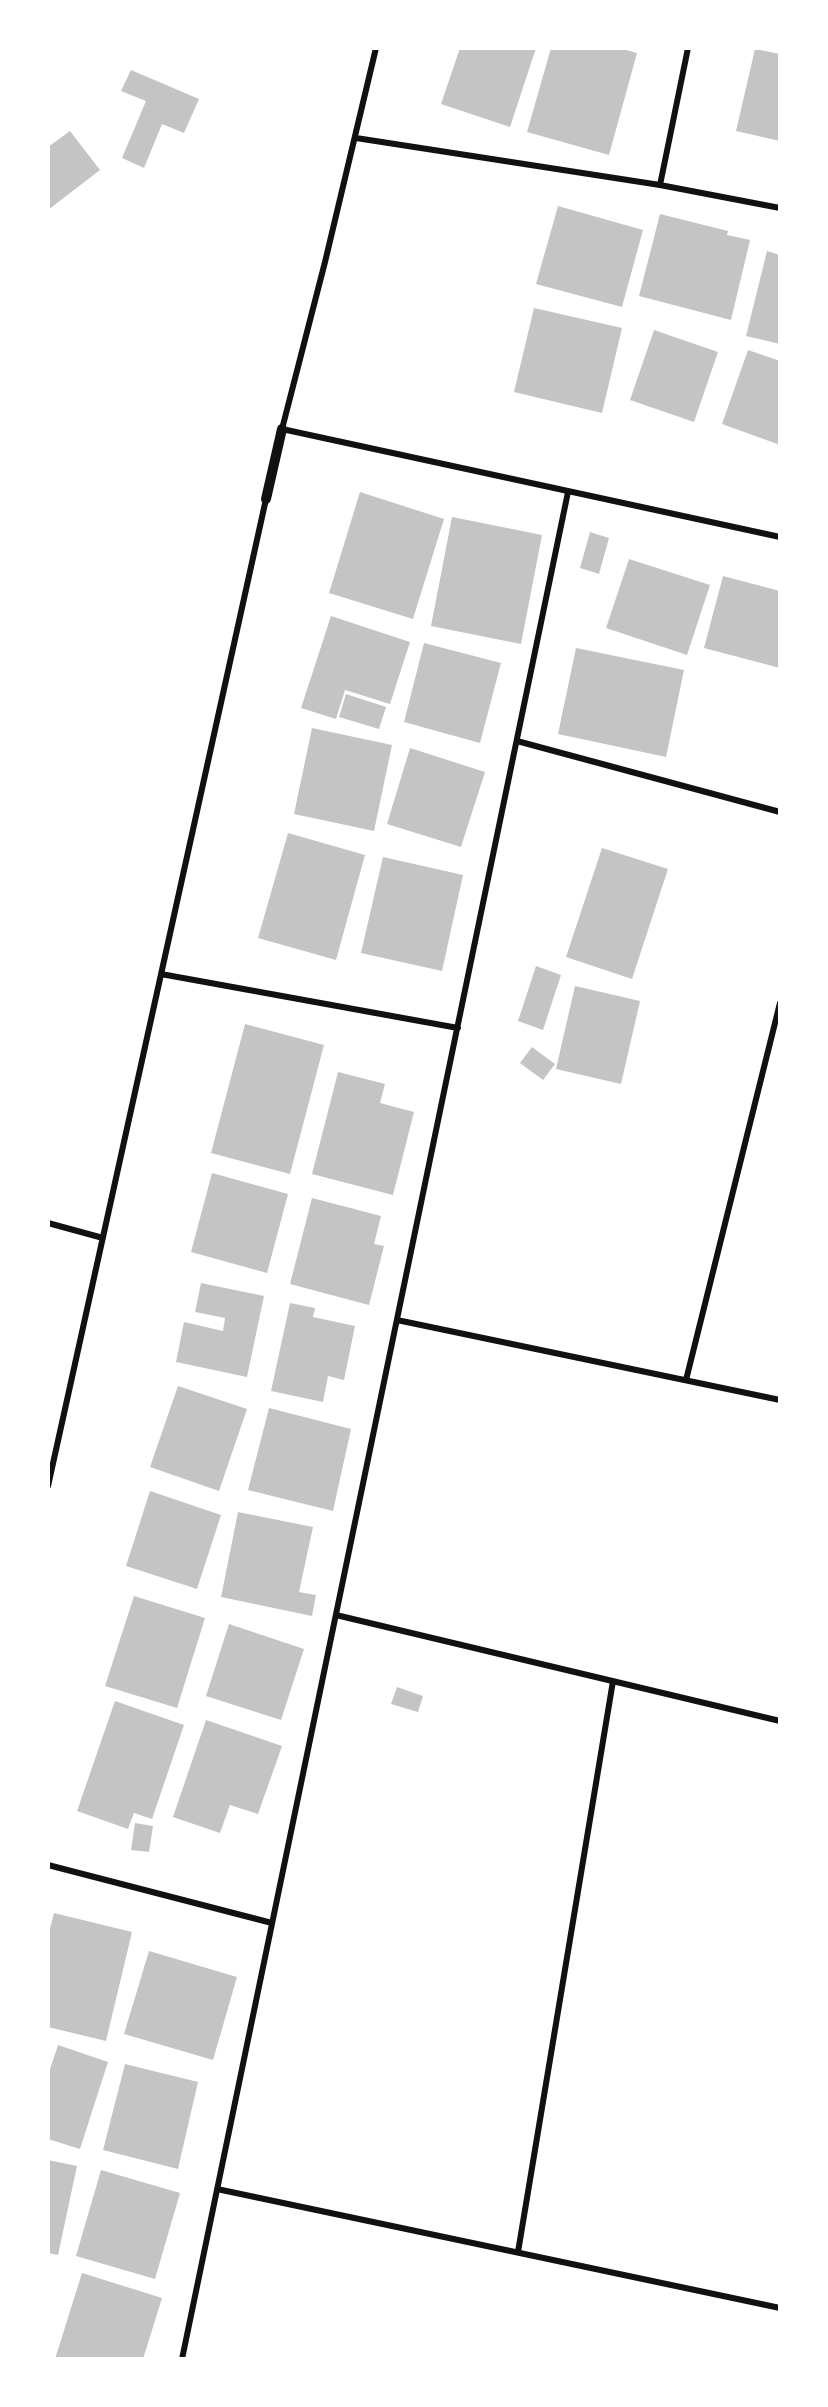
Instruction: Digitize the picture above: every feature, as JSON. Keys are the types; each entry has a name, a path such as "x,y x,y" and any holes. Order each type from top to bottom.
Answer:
{"street":[{"path":"48,1486 266,499 356,138 376,48"},
{"path":"660,185 688,48"},
{"path":"356,138 660,185 780,208"},
{"path":"282,429 780,537"},
{"path":"182,2359 568,492"},
{"path":"517,741 780,812"},
{"path":"161,974 458,1028"},
{"path":"686,1380 780,1003"},
{"path":"48,1223 103,1239"},
{"path":"397,1320 780,1400"},
{"path":"336,1614 780,1721"},
{"path":"518,2252 613,1681"},
{"path":"48,1865 272,1923"},
{"path":"217,2189 780,2308"}],"building":[{"path":"460,48 536,48 510,127 441,104"},
{"path":"551,48 619,48 637,53 609,155 527,132"},
{"path":"755,49 780,54 780,141 736,131"},
{"path":"131,70 199,99 184,133 162,124 144,168 122,158 146,101 121,91"},
{"path":"70,131 100,170 48,210 48,147"},
{"path":"558,206 643,230 622,307 536,284"},
{"path":"660,214 728,231 727,235 750,240 731,320 639,296"},
{"path":"767,251 780,255 780,344 746,336"},
{"path":"534,308 622,328 602,413 514,392"},
{"path":"654,330 718,352 694,422 630,400"},
{"path":"748,350 780,361 780,445 722,424"},
{"path":"360,492 444,519 413,619 329,593"},
{"path":"452,517 542,535 521,644 431,626"},
{"path":"590,532 609,538 599,574 580,568"},
{"path":"629,559 710,585 687,655 606,628"},
{"path":"723,576 780,591 780,668 704,648"},
{"path":"331,616 410,642 390,704 345,690 336,719 301,708"},
{"path":"424,643 501,663 480,743 404,722"},
{"path":"576,648 684,670 666,757 558,734"},
{"path":"346,694 386,707 379,729 339,717"},
{"path":"312,728 392,745 374,831 294,814"},
{"path":"410,748 485,772 461,847 387,824"},
{"path":"288,833 365,855 336,960 258,938"},
{"path":"602,848 668,869 632,979 566,957"},
{"path":"383,857 463,875 442,971 361,953"},
{"path":"536,966 561,975 543,1030 518,1021"},
{"path":"575,986 640,1001 621,1084 556,1069"},
{"path":"245,1024 324,1045 290,1174 211,1153"},
{"path":"532,1047 555,1064 543,1080 520,1063"},
{"path":"338,1072 385,1084 380,1103 414,1112 393,1195 312,1174"},
{"path":"212,1173 288,1194 267,1273 191,1252"},
{"path":"312,1198 381,1216 374,1244 384,1246 369,1305 290,1284"},
{"path":"201,1283 264,1296 247,1377 176,1362 184,1322 223,1331 225,1318 195,1312"},
{"path":"290,1303 315,1308 313,1317 355,1326 344,1380 328,1376 323,1402 271,1391"},
{"path":"178,1386 247,1409 219,1491 150,1467"},
{"path":"269,1408 351,1429 333,1511 248,1490"},
{"path":"150,1491 221,1515 197,1589 126,1566"},
{"path":"238,1512 313,1527 299,1592 316,1595 312,1616 221,1597"},
{"path":"134,1596 205,1618 177,1708 105,1686"},
{"path":"229,1624 304,1649 281,1720 206,1696"},
{"path":"397,1687 423,1696 418,1712 391,1704"},
{"path":"115,1701 184,1725 152,1819 134,1813 128,1829 77,1811"},
{"path":"206,1720 282,1746 258,1814 230,1805 220,1833 173,1817"},
{"path":"135,1823 153,1826 149,1852 131,1850"},
{"path":"54,1913 132,1932 106,2041 48,2027 48,1936"},
{"path":"149,1951 237,1977 213,2060 124,2034"},
{"path":"58,2045 108,2062 80,2149 48,2139 48,2075"},
{"path":"125,2064 198,2082 178,2169 103,2150"},
{"path":"48,2160 77,2166 58,2255 48,2253"},
{"path":"101,2170 180,2193 155,2279 76,2256"},
{"path":"82,2273 162,2298 143,2359 55,2359"}]}
